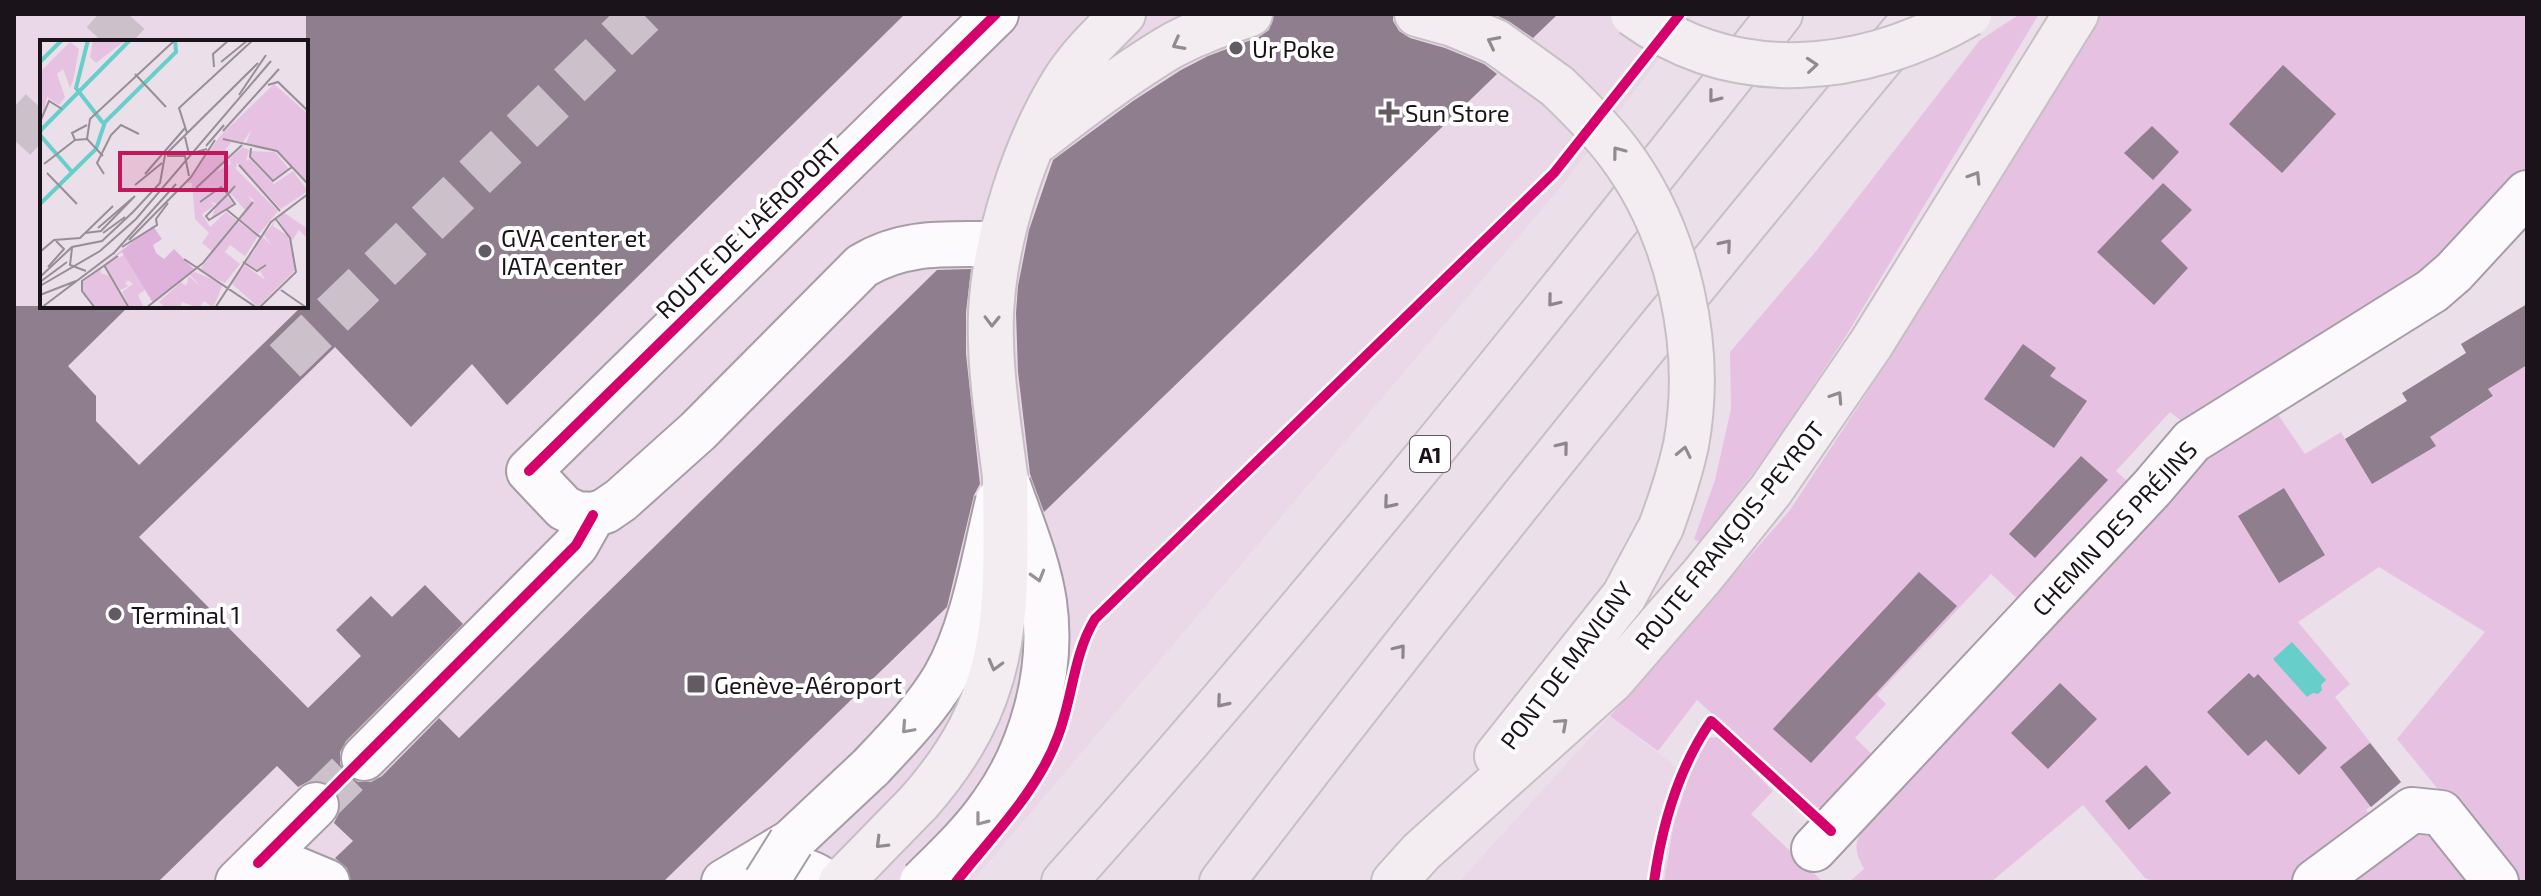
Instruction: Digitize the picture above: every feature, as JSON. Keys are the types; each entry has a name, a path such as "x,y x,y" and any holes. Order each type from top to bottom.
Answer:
{"highway":[{"name":"A1","path":"1064,882 1171,763 1454,426 1780,14"},
{"path":"1222,882 1352,711 1678,304 1918,14"},
{"path":"1188,882 1352,711"}],"main road":[{"path":"841,882 890,834 936,782 950,764 985,698 1001,639 1004,609 1005,476 991,353 991,314 1000,244 1033,144 1063,82 1123,14"},
{"path":"1033,144 1169,47 1250,14"},
{"name":"PONT DE MAVIGNY","path":"1408,867 1624,596 1661,527 1672,498 1680,471 1691,386 1688,327 1667,244 1640,185 1620,154 1591,119 1557,86 1496,42 1453,24 1417,14"},
{"path":"1633,14 1658,30 1698,48 1755,63 1786,67 1853,60 1895,49 1921,40 1969,14"},
{"name":"ROUTE FRANÇOIS-PEYROT","path":"1408,867 1611,681 1771,490 1871,344 2076,14"}],"street":[{"name":"ROUTE DE L'AÉROPORT","path":"593,515 577,514 564,508 529,471 996,14"},
{"name":"CHEMIN DES PRÉJINS","path":"1814,849 2152,488 2192,441 2432,291 2454,272 2527,193"},
{"path":"364,758 576,545 593,515 621,500 687,441 862,266 894,250 914,246 1000,244"},
{"path":"724,882 791,842 871,767 915,720 943,680 970,615 1005,476"},
{"path":"922,882 973,831 1005,785 1026,738 1039,697 1047,644 1044,602 1039,577 1005,476"},
{"path":"258,876 316,805"},
{"path":"2315,882 2412,810 2441,813 2496,882"},
{"path":"766,882 791,842"},
{"path":"258,876 291,867 327,882"},
{"path":"745,882 769,871 782,869 808,872 825,882"}],"shaded area":[{"path":"14,14 1694,14 1560,188 972,882 14,882"},
{"path":"2020,14 2039,14 1846,336 1768,454 1699,542 1694,539 1715,480 1731,409 1730,352 1817,250 1980,40"},
{"path":"2095,14 2527,14 2527,169 2429,275 2188,426 2170,412 2116,471 2129,483 2021,602 1991,574 1877,695 1886,704 1855,738 1876,758 1827,806 1816,808 1697,700 1658,751 1610,716 1790,510 1890,358"},
{"path":"2527,365 2527,882 2514,882 2397,739 2485,632 2379,567 2298,622 2350,684 2335,697 2401,782 2366,810 2376,823 2300,882 2154,882 2145,878 2083,805 1991,882 1849,882 1864,869 1857,844 1868,821 2080,598 2201,454 2272,406 2305,454 2341,432 2345,439 2407,401 2430,437 2493,397 2488,389"},
{"path":"1610,716 1689,777 1674,823 1664,882 1459,882"},
{"path":"1720,737 1773,791 1751,814 1823,882 1664,882 1674,823 1689,777 1707,738"},
{"path":"2423,821 2482,882 2338,882"}],"water":[{"path":"2292,642 2326,680 2318,694 2307,697 2273,659"}],"building":[{"path":"306,14 905,14 507,405 472,364 411,427 335,347 139,537 308,708 361,656 336,630 371,596 392,617 425,585 463,624 346,741 340,752 340,764 346,775 358,782 371,782 382,776 439,718 459,738 937,270 971,269 966,312 966,354 980,484 974,495 947,607 663,882 351,882 347,868 335,858 353,841 334,823 340,811 340,798 334,788 322,781 309,781 298,787 277,766 158,882 14,882 14,306 127,308 68,366 96,396 96,421 139,465 300,308 308,308"},
{"path":"1274,14 1393,14 1399,31 1410,38 1484,64 1497,74 1044,512 1030,474 1018,372 1016,313 1029,230 1053,160 1181,70 1259,37 1269,30"},
{"path":"1494,14 1558,14 1533,38"},
{"path":"2283,65 2336,114 2282,173 2229,124"},
{"path":"2152,126 2179,152 2153,180 2124,153"},
{"path":"2163,183 2192,210 2161,241 2188,268 2154,305 2097,252"},
{"path":"2527,304 2527,365 2488,389 2493,396 2430,437 2436,446 2372,484 2345,439 2407,401 2402,393 2466,353 2461,344"},
{"path":"2023,344 2056,368 2050,376 2087,401 2054,448 1984,399"},
{"path":"2081,456 2108,480 2035,558 2009,534"},
{"path":"2284,488 2325,555 2279,583 2238,516"},
{"path":"1919,572 1957,606 1811,763 1773,729"},
{"path":"2249,673 2254,678 2258,674 2327,748 2299,775 2266,740 2248,756 2207,712"},
{"path":"2060,683 2097,719 2048,769 2011,733"},
{"path":"2370,743 2401,782 2371,807 2340,767"},
{"path":"2146,765 2171,793 2129,830 2105,801"}],"tunnel":[{"path":"105,40 128,14"},
{"path":"285,361 643,14"},
{"path":"14,140 40,111"},
{"path":"316,805 364,758"}],"cycle path":[{"path":"529,471 996,14"},
{"path":"956,882 1039,776 1058,736 1082,647 1095,619 1554,173 1680,14"},
{"path":"258,863 576,545 593,515"},
{"path":"1654,882 1673,798 1689,758 1711,721 1831,831"}],"place":[{"name":"Ur Poke","path":"1236,48"},
{"name":"Sun Store","path":"1389,112"},
{"name":"GVA center et IATA center","path":"485,251"},
{"name":"Terminal 1","path":"115,614"},
{"name":"Genève-Aéroport","path":"696,684"}]}
